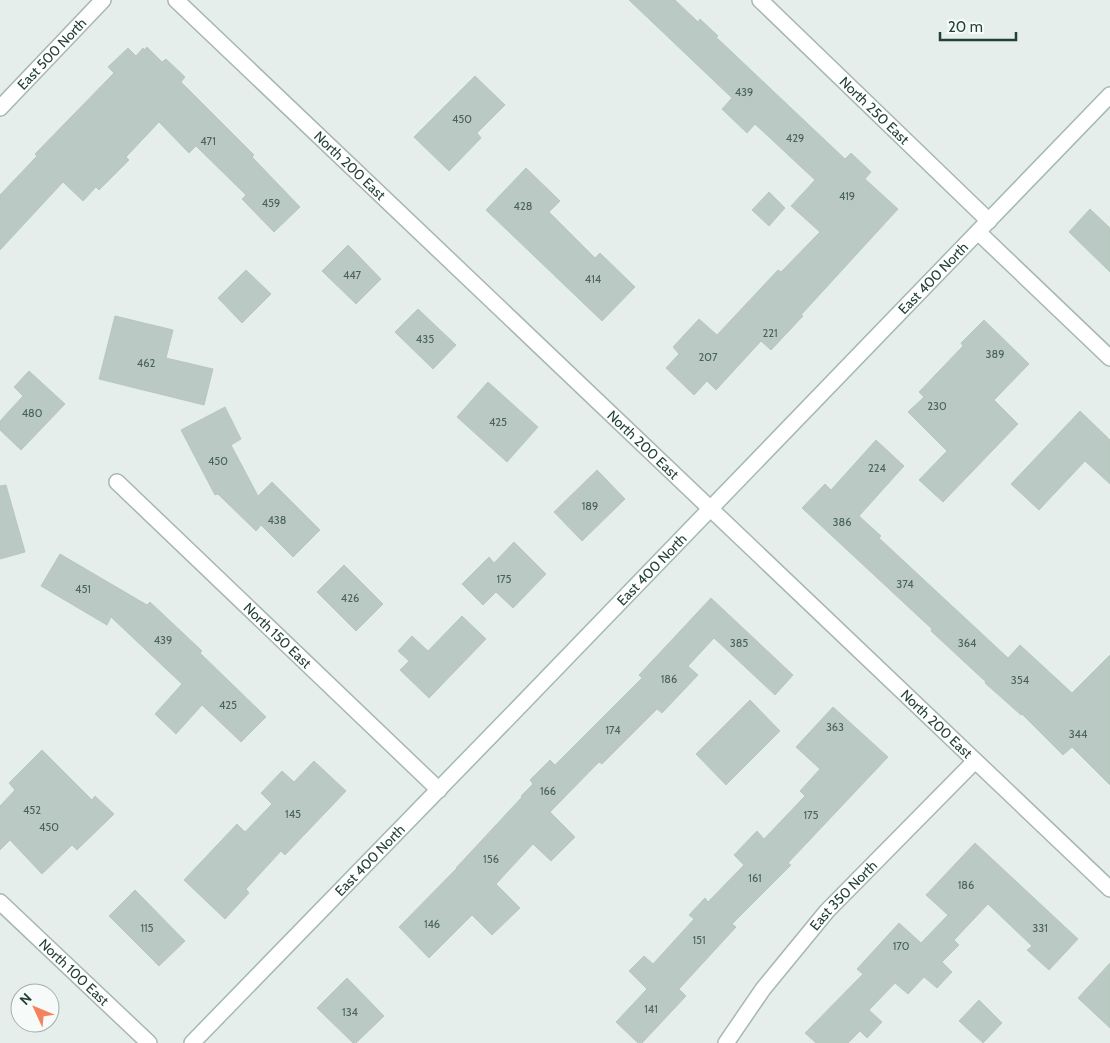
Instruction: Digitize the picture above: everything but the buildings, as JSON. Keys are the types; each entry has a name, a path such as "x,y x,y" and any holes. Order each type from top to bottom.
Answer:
{"street":[{"name":"East 500 North","path":"0,108 103,0"},
{"name":"North 200 East","path":"176,0 1110,889"},
{"name":"North 250 East","path":"760,0 989,221"},
{"name":"East 400 North","path":"192,1043 1110,95"},
{"path":"978,232 1110,358"},
{"name":"North 150 East","path":"117,482 439,790"},
{"name":"East 350 North","path":"726,1043 763,989 827,911 975,762"},
{"name":"North 100 East","path":"0,902 149,1043"}]}
